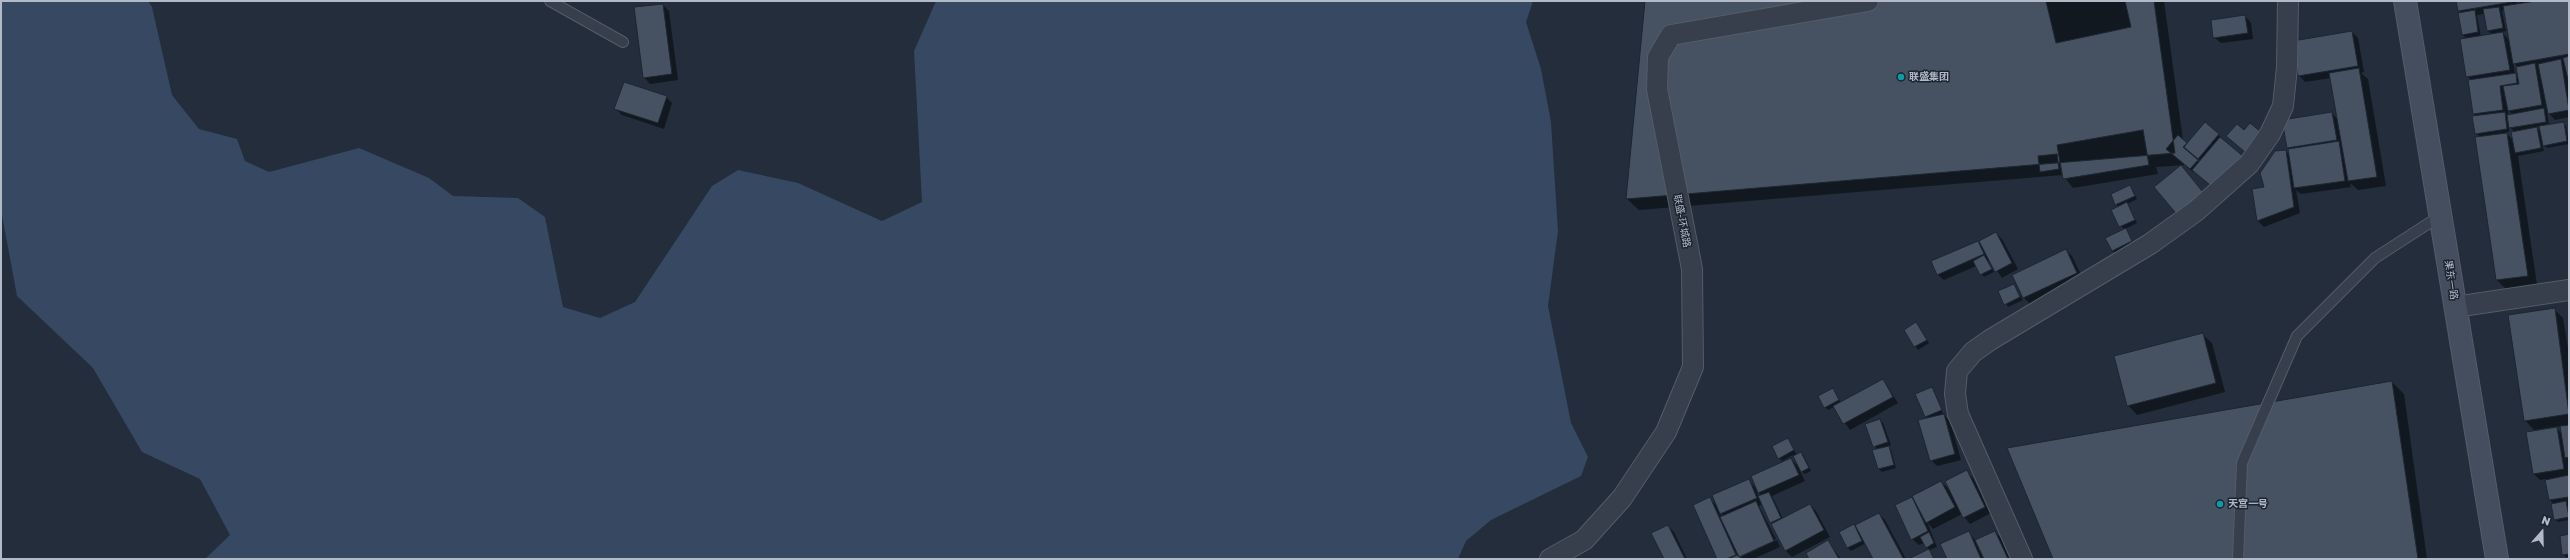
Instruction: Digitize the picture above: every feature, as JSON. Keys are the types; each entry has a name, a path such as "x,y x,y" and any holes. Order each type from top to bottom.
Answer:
{"main road":[{"name":"果东一路","path":"2405,1 2497,559"}],"street":[{"name":"联盛-环城路","path":"1550,559 1584,540 1622,498 1666,432 1693,367 1692,270 1657,89 1658,57 1671,35 1868,1"},
{"path":"2022,559 1958,414 1955,394 1957,371 1973,352 1990,340 2150,244 2196,211 2249,164 2270,134 2284,106 2288,67 2288,1"},
{"path":"2455,307 2569,290"}],"lane":[{"path":"550,1 623,42"},
{"path":"2238,559 2242,463 2297,336 2375,258 2440,216"}],"water":[{"path":"1,1 148,1 152,7 172,95 199,129 237,139 245,161 269,172 359,148 429,178 453,196 518,198 545,217 563,307 600,318 635,302 712,186 738,170 798,183 882,221 922,202 914,51 936,1 1533,1 1526,22 1541,69 1551,122 1558,231 1548,306 1571,423 1588,457 1581,476 1491,520 1466,541 1458,559 205,559 230,535 200,479 142,452 93,368 17,296 1,210"}],"building":[{"name":"联盛集团","path":"1645,1 2154,1 2175,153 1626,199"},
{"path":"2046,1 2125,1 2131,27 2056,43"},
{"path":"2456,1 2512,1 2512,2 2458,11"},
{"path":"2536,1 2569,1 2569,54 2513,64 2503,6"},
{"path":"663,4 672,74 643,78 634,7"},
{"path":"2499,7 2503,28 2487,31 2483,9"},
{"path":"2475,10 2478,32 2462,35 2458,13"},
{"path":"2245,15 2248,33 2213,38 2211,20"},
{"path":"2352,31 2358,66 2298,76 2293,41"},
{"path":"2503,32 2510,70 2466,77 2460,39"},
{"path":"2569,56 2569,84 2563,58"},
{"path":"2561,59 2569,110 2548,114 2538,64"},
{"path":"2535,63 2542,105 2508,111 2503,86 2519,84 2516,67"},
{"path":"2359,68 2377,177 2348,181 2329,73"},
{"path":"2516,73 2517,83 2500,86 2503,110 2473,114 2468,80"},
{"path":"624,82 667,96 658,123 614,109"},
{"path":"2544,108 2546,122 2509,128 2507,115"},
{"path":"2332,112 2337,140 2287,148 2282,120"},
{"path":"2505,112 2507,129 2475,134 2472,116"},
{"path":"2205,122 2219,134 2198,159 2184,147"},
{"path":"2564,122 2567,141 2543,146 2539,126"},
{"path":"2250,123 2261,132 2245,152 2226,136 2237,124 2244,130"},
{"path":"2537,127 2541,148 2515,153 2511,132"},
{"path":"2143,130 2149,165 2063,179 2057,145"},
{"path":"2507,133 2528,276 2496,280 2475,137"},
{"path":"2178,135 2187,143 2183,147 2198,160 2190,169 2166,149"},
{"path":"2220,137 2244,157 2216,190 2192,170"},
{"path":"2339,141 2345,181 2294,188 2288,149"},
{"path":"2286,150 2294,207 2257,221 2252,189 2264,187 2260,173 2275,151"},
{"path":"2057,154 2059,169 2040,172 2038,156"},
{"path":"2181,165 2206,196 2179,217 2154,187"},
{"path":"2130,185 2135,196 2115,205 2111,194"},
{"path":"2127,202 2135,220 2119,227 2111,210"},
{"path":"2126,228 2132,241 2112,251 2105,238"},
{"path":"1996,232 2012,263 1995,272 1979,241"},
{"path":"1978,241 1984,254 1937,275 1931,261"},
{"path":"2066,249 2077,273 2023,298 2012,275"},
{"path":"1984,255 1992,269 1980,275 1973,261"},
{"path":"2014,284 2020,297 2004,305 1998,291"},
{"path":"2555,308 2569,414 2524,421 2508,315"},
{"path":"1916,322 1927,340 1914,347 1904,330"},
{"path":"2203,333 2216,383 2127,406 2114,356"},
{"path":"1883,379 1893,397 1843,424 1833,406"},
{"name":"天宫一号","path":"2392,381 2418,559 2053,559 2007,448"},
{"path":"1932,387 1942,410 1925,417 1915,394"},
{"path":"1833,388 1839,400 1824,408 1818,396"},
{"path":"1944,414 1955,454 1930,461 1918,420"},
{"path":"1880,419 1888,442 1873,447 1865,424"},
{"path":"2569,425 2569,457 2565,458 2560,426"},
{"path":"2557,427 2564,469 2533,474 2526,432"},
{"path":"1788,438 1794,450 1778,459 1772,446"},
{"path":"1889,446 1894,465 1878,469 1872,450"},
{"path":"1801,452 1809,468 1801,472 1793,456"},
{"path":"1791,458 1799,475 1758,493 1751,476"},
{"path":"1967,470 1985,507 1963,518 1945,481"},
{"path":"2569,475 2569,497 2549,500 2545,480"},
{"path":"1749,479 1757,498 1720,514 1712,495"},
{"path":"1941,481 1955,507 1926,523 1912,496"},
{"path":"1769,492 1781,518 1770,523 1758,496"},
{"path":"1710,497 1736,555 1726,559 1717,559 1693,505"},
{"path":"1912,497 1928,531 1911,540 1895,505"},
{"path":"1756,501 1774,541 1739,557 1720,517"},
{"path":"2566,501 2569,517 2554,520 2551,504"},
{"path":"1810,504 1824,530 1785,551 1771,524"},
{"path":"1879,513 1903,558 1902,559 1873,559 1855,525"},
{"path":"1854,524 1862,541 1847,548 1839,532"},
{"path":"1668,525 1685,559 1664,559 1651,533"},
{"path":"1969,531 1981,559 1947,559 1940,544"},
{"path":"1995,531 2008,559 1984,559 1975,540"},
{"path":"1929,532 1934,543 1926,548 1920,537"},
{"path":"2569,534 2569,554 2562,555 2560,536"},
{"path":"1828,540 1839,559 1809,559 1806,553"},
{"path":"1929,549 1934,559 1908,559"},
{"path":"1737,555 1743,559 1729,559"}],"place":[{"name":"联盛集团","path":"1901,77"},
{"name":"天宫一号","path":"2220,504"}]}
